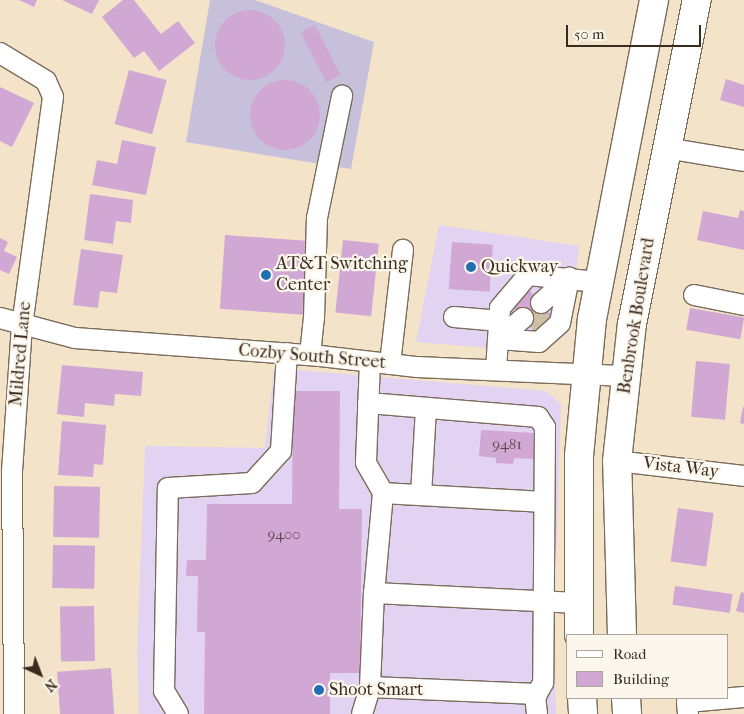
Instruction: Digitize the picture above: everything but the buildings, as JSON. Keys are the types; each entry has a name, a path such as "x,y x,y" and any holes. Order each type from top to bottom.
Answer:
{"highway":[{"name":"Benbrook Boulevard","path":"622,634 617,461 632,324 697,0"},
{"path":"579,634 579,456 587,374 598,282 652,2"},
{"path":"582,699 583,714"},
{"path":"626,699 627,714"}],"street":[{"name":"Mildred Lane","path":"0,53 46,81 53,97 22,325 12,470 14,714"},
{"path":"310,355 314,318 317,218 342,96"},
{"path":"666,148 744,160"},
{"path":"390,364 404,250"},
{"path":"496,370 500,308 528,275 598,282"},
{"path":"544,308 568,278"},
{"path":"454,317 539,342 560,323 568,278"},
{"path":"694,295 744,305"},
{"name":"Cozby South Street","path":"0,318 75,338 310,355 390,364 626,376"},
{"path":"500,330 527,322"},
{"path":"178,714 164,691 168,488 252,483 281,451 287,354"},
{"path":"362,714 370,687 374,594 383,493 366,463 370,362"},
{"path":"368,403 538,417 545,426 542,604 543,683 536,704 370,687"},
{"path":"421,495 426,408"},
{"name":"Vista Way","path":"617,461 744,476"},
{"path":"383,493 544,502"},
{"path":"374,594 542,604 578,603"},
{"path":"729,698 744,697"},
{"path":"688,714 687,702 721,699"}],"shaded area":[{"path":"210,0 255,0 374,42 351,169 186,142"},
{"path":"439,225 579,246 568,333 542,352 416,342"},
{"path":"274,368 546,391 561,404 554,633 556,714 139,714 137,652 145,446 265,448"}],"tunnel":[{"path":"531,327 548,312"}],"place":[{"name":"Quickway","path":"471,267"},
{"name":"AT&T Switching Center","path":"266,275"},
{"name":"Shoot Smart","path":"319,690"}]}
